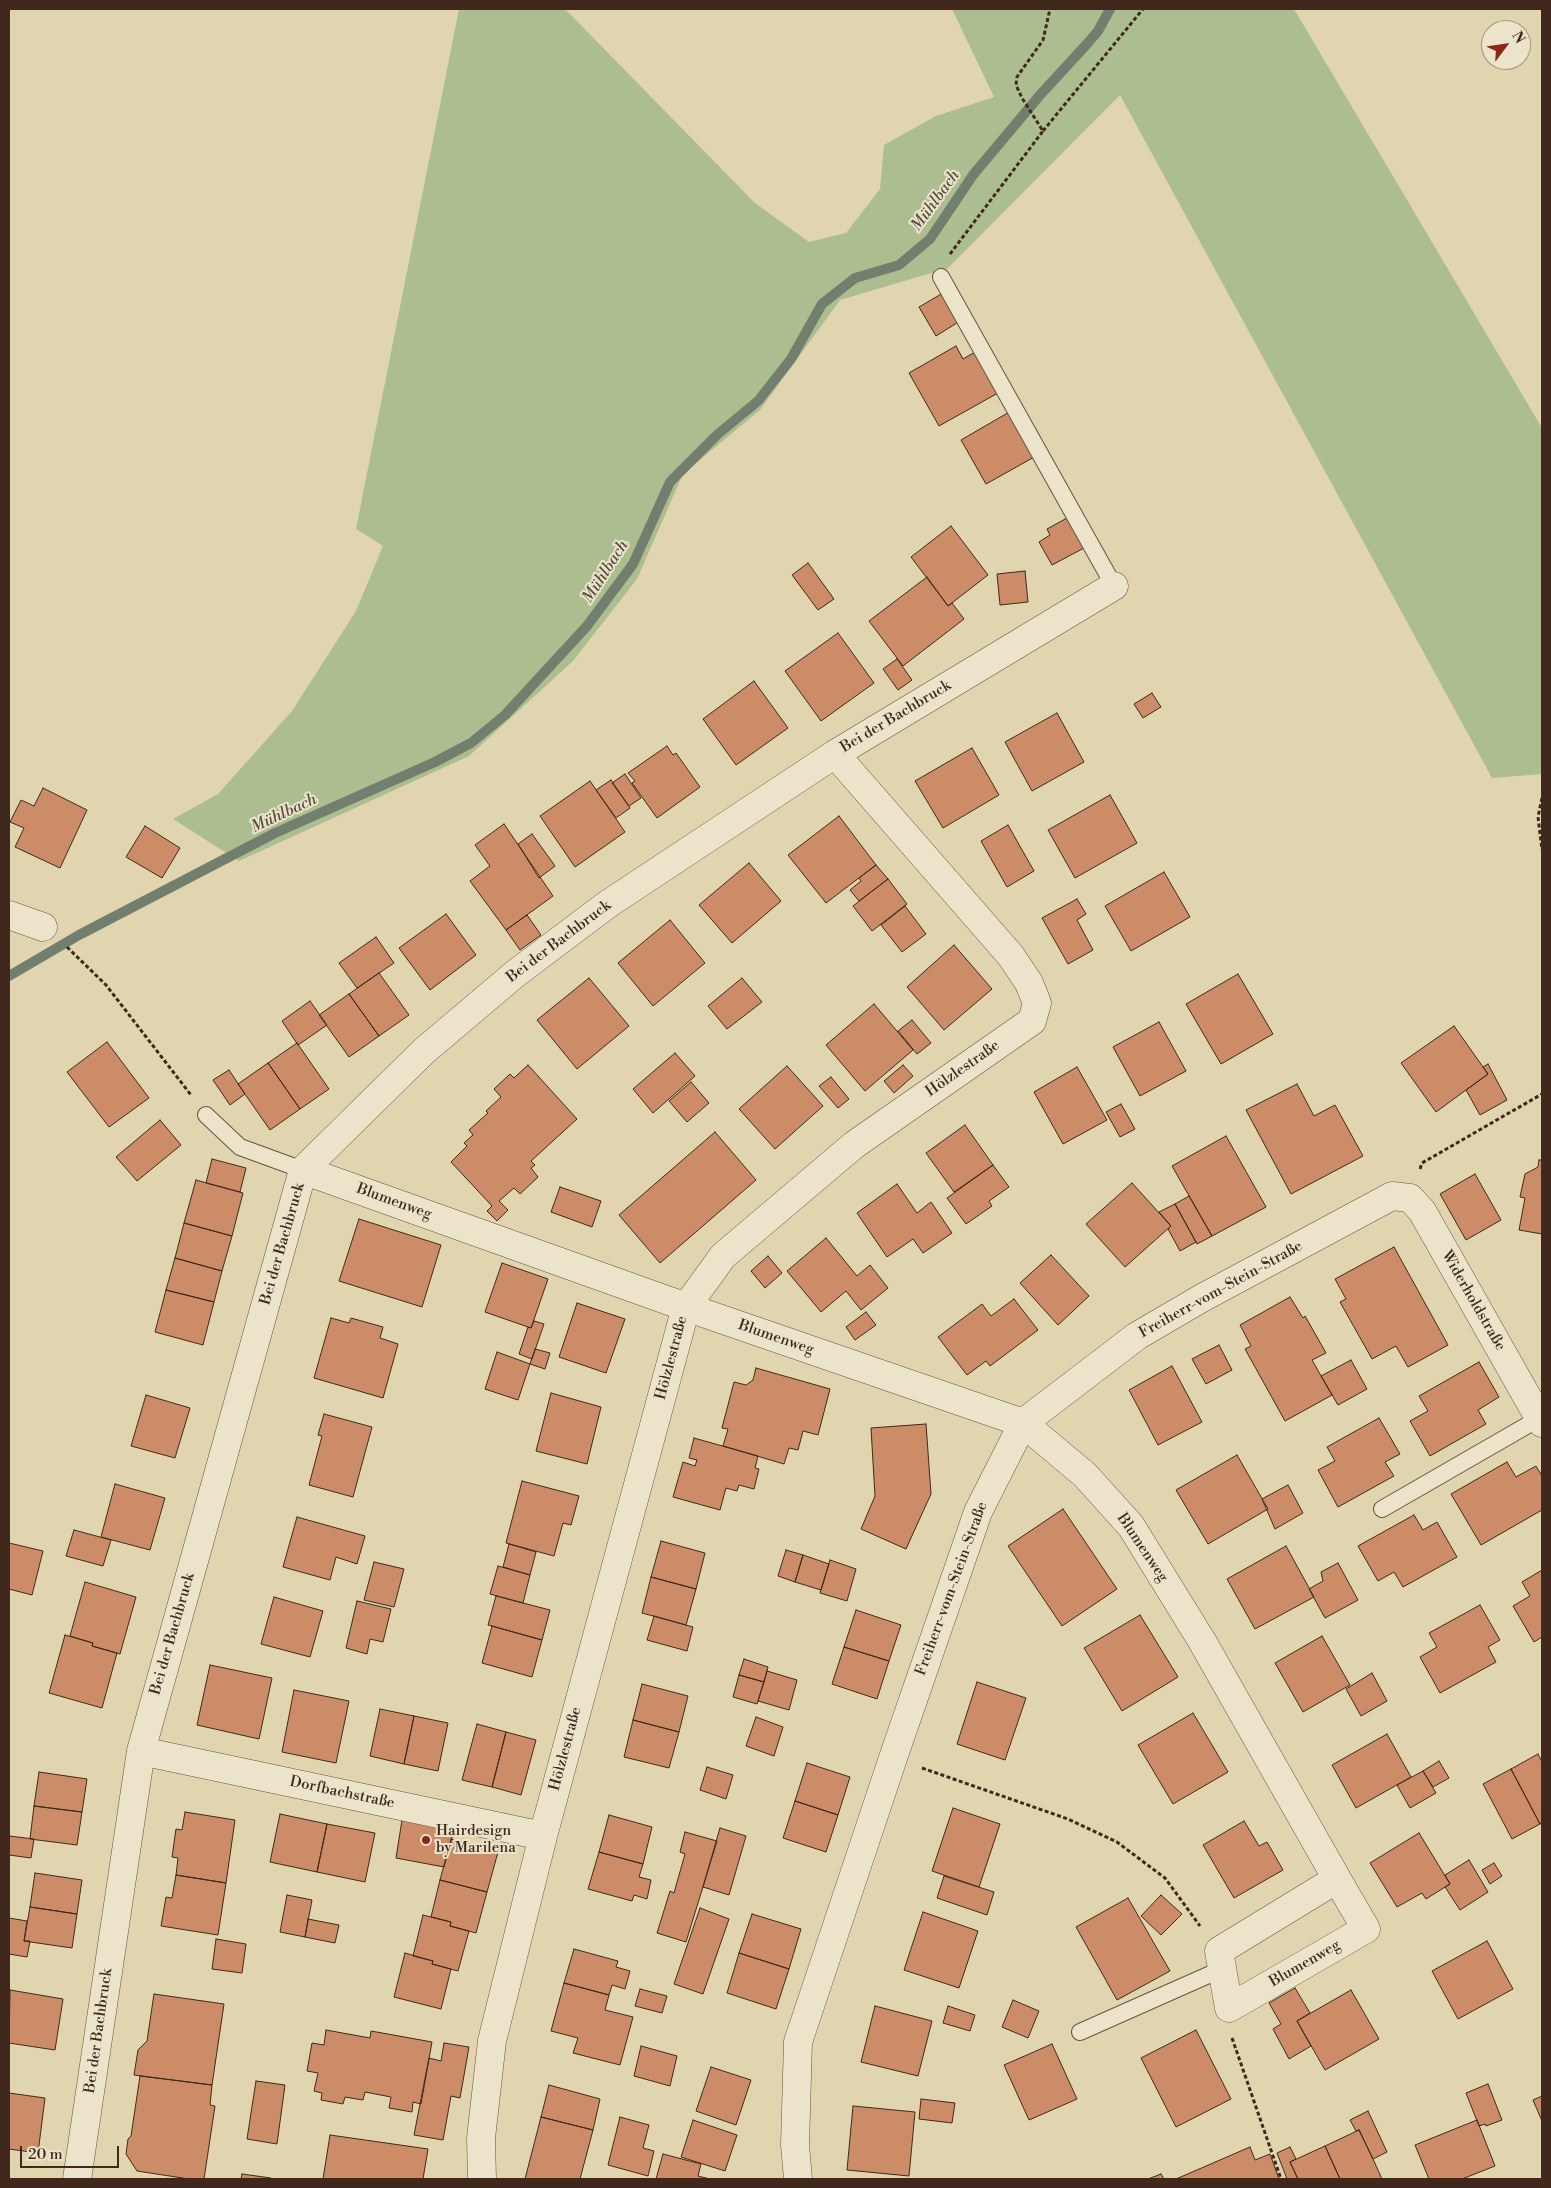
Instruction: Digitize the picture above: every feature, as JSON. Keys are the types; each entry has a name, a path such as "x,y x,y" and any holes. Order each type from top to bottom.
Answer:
{"street":[{"name":"Bei der Bachbruck","path":"77,2179 141,1751 303,1170 424,1050 515,974 608,904 835,754 1114,586"},
{"name":"Hölzlestraße","path":"482,2179 481,2138 492,2041 543,1836 686,1308 723,1256 854,1145 1032,1021 1037,1003 1029,983 1011,956 835,754"},
{"path":"9,916 44,927"},
{"name":"Blumenweg","path":"303,1170 686,1308 1023,1423 1085,1475 1131,1526 1202,1642 1366,1929 1229,2008"},
{"name":"Widerholdstraße","path":"1401,1197 1422,1211 1541,1420"},
{"name":"Freiherr-vom-Stein-Straße","path":"798,2179 795,2145 798,2042 978,1512 1023,1423 1137,1336 1202,1298 1401,1197"},
{"name":"Dorfbachstraße","path":"141,1751 543,1836"},
{"path":"1229,2008 1221,1960 1337,1879"}],"lane":[{"path":"941,277 1114,586"},
{"name":"Blumenweg","path":"206,1115 240,1147 303,1170"},
{"path":"1382,1509 1541,1420"},
{"path":"1080,2032 1221,1960"}],"path":[{"path":"1043,131 1016,85 1017,77 1043,40 1050,9"},
{"path":"941,277 943,262 1043,131 1143,9"},
{"path":"1542,798 1538,817 1542,850"},
{"path":"78,956 106,985 167,1067 206,1115"},
{"path":"1401,1197 1422,1163 1542,1094"},
{"path":"893,1758 1068,1819 1117,1842 1165,1878 1221,1960"},
{"path":"1229,2008 1224,2014 1281,2179"}],"green space":[{"path":"459,9 565,9 755,203 809,242 846,233 880,189 884,145 936,116 994,97 952,9 1294,9 1542,428 1542,774 1492,778 1120,95 948,268 840,300 760,410 683,474 637,579 573,661 469,756 239,861 173,819 218,794 292,711 356,611 383,546 356,529"}],"building":[{"path":"943,293 960,321 936,336 919,307"},
{"path":"956,346 963,359 975,352 998,393 939,426 909,373"},
{"path":"1011,411 1036,456 986,484 961,440"},
{"path":"1067,518 1084,548 1052,565 1039,542 1050,535 1047,529"},
{"path":"951,526 988,575 948,606 911,557"},
{"path":"808,563 834,599 818,610 792,575"},
{"path":"1025,571 1028,602 1000,605 997,574"},
{"path":"927,577 948,606 952,603 964,619 903,666 869,621"},
{"path":"838,633 874,683 821,721 785,671"},
{"path":"897,659 912,680 898,690 883,669"},
{"path":"754,681 788,728 736,765 703,719"},
{"path":"1152,693 1161,707 1143,718 1134,704"},
{"path":"1057,713 1084,762 1032,791 1005,742"},
{"path":"667,746 673,755 676,753 700,787 657,818 632,783 635,781 628,773"},
{"path":"972,748 999,795 943,828 915,781"},
{"path":"625,774 641,798 629,806 612,783"},
{"path":"611,780 630,808 616,818 596,790"},
{"path":"590,781 625,832 575,867 540,816"},
{"path":"43,788 87,810 60,868 15,847 24,828 10,822 21,800 34,806"},
{"path":"1110,795 1137,843 1075,878 1048,830"},
{"path":"839,816 876,865 826,903 788,855"},
{"path":"504,824 553,896 506,930 470,881 490,866 475,845"},
{"path":"1008,825 1034,871 1007,887 981,841"},
{"path":"145,826 180,848 162,878 126,857"},
{"path":"532,834 555,866 539,878 518,844"},
{"path":"749,863 781,901 732,943 699,905"},
{"path":"876,865 888,879 859,901 850,890 861,881 859,878"},
{"path":"1164,872 1190,917 1131,951 1105,906"},
{"path":"888,879 907,904 872,931 853,906"},
{"path":"1077,899 1086,914 1077,920 1093,950 1068,964 1042,918"},
{"path":"905,906 926,934 902,952 881,925"},
{"path":"446,914 476,955 430,990 399,948"},
{"path":"527,915 541,935 520,950 506,930"},
{"path":"670,920 705,963 653,1006 618,963"},
{"path":"376,937 394,963 357,988 339,963"},
{"path":"954,945 992,989 944,1030 907,987"},
{"path":"379,973 409,1015 379,1036 349,994"},
{"path":"1238,974 1273,1034 1221,1064 1186,1004"},
{"path":"589,978 629,1026 577,1069 537,1020"},
{"path":"742,978 762,1002 727,1029 708,1006"},
{"path":"349,994 379,1036 349,1057 319,1015"},
{"path":"310,1001 327,1025 298,1045 282,1021"},
{"path":"874,1004 913,1050 865,1091 826,1045"},
{"path":"912,1020 931,1043 917,1054 898,1031"},
{"path":"1159,1022 1186,1071 1140,1096 1113,1047"},
{"path":"1454,1026 1488,1074 1436,1112 1401,1063"},
{"path":"107,1042 149,1098 109,1127 67,1072"},
{"path":"297,1043 329,1089 300,1109 268,1063"},
{"path":"675,1053 695,1076 653,1113 633,1089"},
{"path":"268,1063 300,1109 270,1130 238,1084"},
{"path":"1488,1064 1507,1100 1480,1115 1466,1090 1488,1074 1483,1067"},
{"path":"528,1065 577,1119 531,1161 535,1165 531,1168 538,1177 520,1194 514,1188 499,1201 508,1210 497,1221 487,1211 492,1206 451,1162 467,1146 464,1143 473,1135 469,1130 488,1113 486,1111 501,1097 494,1089 510,1074 514,1078"},
{"path":"903,1065 913,1076 894,1093 884,1081"},
{"path":"787,1066 823,1106 775,1149 739,1109"},
{"path":"1077,1067 1107,1120 1063,1144 1034,1092"},
{"path":"229,1070 245,1094 230,1105 213,1080"},
{"path":"831,1077 849,1099 838,1108 819,1086"},
{"path":"691,1082 709,1103 687,1122 669,1101"},
{"path":"1297,1084 1314,1116 1335,1105 1363,1156 1291,1194 1246,1110"},
{"path":"1121,1104 1135,1129 1120,1137 1106,1112"},
{"path":"160,1120 181,1145 137,1181 116,1157"},
{"path":"965,1125 993,1165 954,1192 926,1153"},
{"path":"715,1132 756,1180 660,1263 619,1215"},
{"path":"1226,1136 1266,1207 1212,1236 1172,1166"},
{"path":"212,1159 246,1168 240,1192 206,1183"},
{"path":"1539,1160 1542,1160 1542,1234 1519,1230 1525,1198 1520,1197 1525,1174 1538,1167"},
{"path":"993,1165 1009,1187 989,1201 992,1206 966,1224 947,1198"},
{"path":"1475,1174 1501,1220 1466,1240 1440,1194"},
{"path":"196,1180 243,1193 232,1236 184,1223"},
{"path":"1132,1183 1171,1226 1125,1267 1086,1224"},
{"path":"897,1184 917,1213 931,1202 952,1233 923,1253 913,1239 887,1257 857,1213"},
{"path":"560,1187 601,1201 592,1227 551,1212"},
{"path":"1189,1196 1212,1236 1197,1244 1175,1204"},
{"path":"1175,1204 1196,1242 1180,1251 1168,1229 1171,1226 1159,1212"},
{"path":"359,1219 441,1245 422,1307 339,1281"},
{"path":"184,1223 232,1236 222,1271 175,1258"},
{"path":"826,1238 857,1276 870,1265 888,1288 861,1310 846,1291 821,1312 787,1271"},
{"path":"1394,1247 1448,1345 1408,1367 1396,1346 1372,1359 1340,1302 1346,1299 1335,1279"},
{"path":"1051,1255 1089,1296 1058,1325 1020,1283"},
{"path":"768,1256 782,1273 765,1288 751,1271"},
{"path":"175,1258 222,1271 214,1302 166,1290"},
{"path":"502,1263 548,1279 531,1328 485,1312"},
{"path":"166,1290 214,1302 203,1345 155,1332"},
{"path":"1290,1297 1303,1318 1305,1316 1326,1353 1312,1360 1332,1395 1285,1421 1245,1349 1251,1346 1240,1325"},
{"path":"1014,1299 1038,1330 990,1366 986,1361 967,1375 938,1337 982,1304 991,1316"},
{"path":"577,1303 625,1319 606,1373 559,1357"},
{"path":"866,1312 876,1325 855,1340 846,1327"},
{"path":"331,1318 349,1323 351,1318 383,1327 380,1338 398,1344 383,1398 314,1378"},
{"path":"534,1321 544,1324 532,1359 519,1354 528,1327 531,1328"},
{"path":"1219,1345 1232,1370 1206,1384 1192,1359"},
{"path":"535,1349 550,1353 545,1369 530,1364"},
{"path":"497,1352 530,1364 518,1400 485,1389"},
{"path":"1351,1360 1367,1389 1338,1405 1321,1376"},
{"path":"1479,1362 1499,1397 1478,1410 1486,1424 1430,1456 1410,1421 1428,1411 1419,1396"},
{"path":"1172,1366 1202,1422 1158,1445 1129,1390"},
{"path":"756,1368 830,1389 818,1435 803,1431 798,1450 789,1448 784,1464 723,1446 728,1429 722,1428 734,1382 746,1385 753,1380"},
{"path":"551,1393 601,1407 587,1464 536,1451"},
{"path":"146,1395 190,1408 175,1458 131,1446"},
{"path":"324,1414 372,1427 353,1497 309,1485 322,1436 318,1435"},
{"path":"1379,1418 1400,1454 1385,1462 1394,1476 1338,1507 1318,1470 1335,1461 1327,1447"},
{"path":"926,1424 931,1494 906,1549 861,1529 875,1496 871,1428"},
{"path":"694,1438 758,1456 755,1468 759,1469 754,1489 739,1485 737,1491 726,1488 720,1510 673,1497 683,1462 695,1466 697,1460 689,1458"},
{"path":"1237,1455 1268,1509 1208,1544 1176,1490"},
{"path":"1507,1462 1516,1477 1536,1466 1542,1476 1542,1510 1481,1545 1451,1494"},
{"path":"522,1481 579,1496 571,1525 563,1523 554,1556 506,1543"},
{"path":"115,1484 165,1498 150,1550 101,1537"},
{"path":"1288,1485 1303,1513 1275,1529 1262,1499"},
{"path":"1063,1509 1117,1589 1062,1626 1008,1546"},
{"path":"1414,1515 1423,1530 1437,1522 1457,1557 1403,1587 1394,1572 1378,1581 1358,1546"},
{"path":"297,1517 365,1536 357,1564 336,1557 330,1580 283,1567"},
{"path":"74,1530 111,1540 103,1566 66,1556"},
{"path":"661,1541 705,1553 696,1589 651,1577"},
{"path":"9,1543 43,1551 32,1595 9,1589"},
{"path":"509,1544 536,1552 530,1575 503,1567"},
{"path":"1286,1546 1314,1597 1255,1629 1227,1579"},
{"path":"786,1550 803,1555 795,1582 778,1576"},
{"path":"803,1555 829,1564 821,1590 795,1582"},
{"path":"830,1560 856,1569 847,1601 820,1593"},
{"path":"374,1562 404,1569 394,1607 364,1600"},
{"path":"1338,1563 1358,1600 1325,1618 1309,1589 1323,1581 1321,1572"},
{"path":"498,1566 530,1575 523,1603 490,1594"},
{"path":"1542,1570 1542,1637 1534,1642 1513,1606 1530,1596 1522,1582"},
{"path":"651,1577 696,1589 686,1625 642,1613"},
{"path":"85,1582 136,1597 120,1654 92,1646 93,1643 70,1636"},
{"path":"496,1596 550,1610 542,1640 488,1625"},
{"path":"274,1597 323,1611 310,1657 261,1644"},
{"path":"357,1601 391,1609 383,1642 370,1639 367,1654 346,1648"},
{"path":"1480,1605 1500,1640 1488,1647 1496,1662 1440,1693 1420,1657 1437,1647 1429,1633"},
{"path":"856,1610 901,1625 889,1661 844,1647"},
{"path":"1140,1615 1178,1677 1122,1711 1084,1648"},
{"path":"654,1616 693,1627 687,1651 647,1640"},
{"path":"492,1626 542,1640 532,1677 482,1663"},
{"path":"65,1635 93,1643 92,1646 117,1653 102,1708 49,1693"},
{"path":"1322,1636 1350,1685 1303,1712 1275,1663"},
{"path":"844,1647 889,1661 877,1699 832,1684"},
{"path":"744,1659 768,1667 764,1682 739,1675"},
{"path":"210,1665 272,1678 259,1739 197,1725"},
{"path":"767,1671 797,1680 789,1710 758,1701"},
{"path":"1372,1673 1387,1701 1361,1716 1346,1689"},
{"path":"739,1675 764,1682 757,1704 733,1697"},
{"path":"977,1682 1026,1698 1005,1760 957,1744"},
{"path":"642,1684 688,1696 679,1732 633,1720"},
{"path":"294,1690 349,1701 336,1763 282,1752"},
{"path":"380,1709 414,1716 404,1764 370,1756"},
{"path":"1193,1713 1228,1772 1173,1804 1138,1745"},
{"path":"414,1716 448,1723 438,1771 404,1764"},
{"path":"756,1717 783,1727 774,1756 746,1746"},
{"path":"633,1720 679,1732 669,1768 624,1757"},
{"path":"477,1724 506,1732 492,1787 462,1780"},
{"path":"506,1732 536,1740 521,1795 492,1787"},
{"path":"1387,1734 1411,1777 1356,1808 1332,1765"},
{"path":"1538,1754 1542,1762 1542,1823 1540,1824 1511,1769"},
{"path":"1439,1761 1449,1778 1433,1787 1423,1771"},
{"path":"807,1763 850,1777 838,1815 795,1801"},
{"path":"707,1767 733,1775 726,1799 700,1790"},
{"path":"1511,1769 1540,1824 1512,1839 1483,1784"},
{"path":"1423,1771 1436,1793 1410,1808 1397,1785"},
{"path":"39,1772 87,1779 82,1812 34,1806"},
{"path":"795,1801 838,1815 826,1852 783,1838"},
{"path":"34,1806 82,1812 77,1845 30,1839"},
{"path":"953,1808 1000,1824 979,1887 932,1871"},
{"path":"185,1812 235,1820 226,1883 176,1875 178,1858 172,1857 176,1829 182,1830"},
{"path":"280,1814 327,1824 317,1872 270,1862"},
{"path":"609,1815 652,1827 643,1864 599,1852"},
{"path":"402,1820 454,1830 444,1867 396,1858"},
{"path":"1244,1821 1259,1846 1267,1842 1283,1870 1234,1898 1203,1845"},
{"path":"327,1824 375,1833 365,1882 317,1872"},
{"path":"720,1828 746,1836 729,1895 703,1887"},
{"path":"685,1832 717,1841 686,1942 657,1933 670,1891 674,1893 685,1854 680,1852"},
{"path":"1419,1833 1450,1884 1426,1899 1422,1893 1397,1907 1370,1863"},
{"path":"9,1836 34,1839 31,1858 9,1855"},
{"path":"451,1839 498,1852 487,1892 440,1880"},
{"path":"599,1852 643,1864 639,1877 651,1880 647,1899 634,1895 632,1901 588,1889"},
{"path":"1469,1860 1488,1892 1460,1910 1445,1887 1450,1884 1445,1875"},
{"path":"1494,1863 1502,1876 1490,1884 1482,1870"},
{"path":"35,1873 82,1880 77,1914 30,1907"},
{"path":"176,1875 226,1883 218,1935 161,1926 166,1897 172,1898"},
{"path":"944,1876 994,1892 987,1915 937,1898"},
{"path":"440,1880 487,1892 476,1933 450,1926 451,1922 431,1917"},
{"path":"287,1895 312,1900 305,1937 280,1932"},
{"path":"1161,1895 1182,1914 1161,1935 1141,1916"},
{"path":"1128,1898 1170,1971 1117,2000 1076,1927"},
{"path":"30,1907 77,1914 72,1948 24,1941"},
{"path":"700,1908 729,1919 703,1994 674,1984"},
{"path":"923,1912 978,1931 959,1988 904,1970"},
{"path":"752,1914 801,1929 789,1969 739,1953"},
{"path":"423,1915 451,1922 450,1926 469,1931 458,1971 432,1964 433,1961 413,1956"},
{"path":"9,1918 27,1921 24,1941 30,1941 27,1957 9,1954"},
{"path":"308,1919 339,1925 335,1943 305,1937"},
{"path":"216,1939 246,1944 242,1973 212,1969"},
{"path":"1487,1941 1513,1989 1458,2019 1432,1971"},
{"path":"574,1949 618,1961 616,1967 630,1971 625,1989 612,1985 609,1995 564,1983"},
{"path":"405,1953 433,1961 432,1964 451,1969 441,2009 394,1997"},
{"path":"739,1953 789,1969 776,2009 727,1993"},
{"path":"564,1983 609,1995 605,2010 633,2017 620,2065 573,2053 578,2038 551,2031"},
{"path":"1295,1988 1310,2013 1297,2021 1311,2046 1289,2059 1273,2029 1281,2024 1269,2003"},
{"path":"640,1989 667,1996 662,2013 635,2006"},
{"path":"10,1990 63,1999 55,2050 9,2043"},
{"path":"1351,1990 1379,2039 1325,2070 1297,2021"},
{"path":"154,1994 224,2004 212,2085 134,2075 138,2050 147,2041"},
{"path":"1013,2000 1039,2011 1028,2038 1002,2027"},
{"path":"875,2006 932,2021 918,2076 861,2062"},
{"path":"948,2006 975,2015 970,2031 943,2023"},
{"path":"326,2030 370,2038 371,2031 432,2042 421,2104 413,2102 412,2112 389,2108 391,2097 365,2092 363,2100 345,2097 343,2104 321,2100 322,2093 314,2091 318,2073 307,2071 312,2043 324,2045"},
{"path":"1196,2030 1231,2099 1176,2127 1141,2058"},
{"path":"444,2043 469,2047 460,2098 451,2096 443,2140 414,2135 429,2058 441,2061"},
{"path":"1052,2044 1077,2099 1029,2120 1004,2065"},
{"path":"641,2046 677,2056 670,2086 634,2076"},
{"path":"711,2067 751,2080 736,2125 696,2111"},
{"path":"140,2076 212,2085 210,2105 215,2106 204,2179 189,2179 137,2171 126,2154 128,2139 131,2136"},
{"path":"256,2081 285,2085 277,2144 247,2139"},
{"path":"1488,2084 1502,2120 1486,2126 1485,2124 1479,2126 1466,2093"},
{"path":"549,2085 600,2099 593,2130 541,2117"},
{"path":"9,2093 45,2098 38,2153 9,2149"},
{"path":"1542,2096 1542,2121 1533,2100"},
{"path":"921,2099 955,2103 952,2123 919,2119"},
{"path":"853,2106 915,2112 909,2176 847,2170"},
{"path":"1368,2111 1387,2152 1373,2159 1359,2130 1356,2131 1350,2120"},
{"path":"541,2117 593,2130 580,2179 525,2179"},
{"path":"620,2117 649,2125 643,2148 654,2151 648,2176 608,2165"},
{"path":"693,2120 737,2135 725,2171 681,2157"},
{"path":"1477,2120 1495,2166 1462,2179 1429,2179 1415,2145"},
{"path":"1359,2130 1382,2179 1340,2179 1325,2146"},
{"path":"330,2135 428,2149 423,2179 323,2179"},
{"path":"1325,2146 1340,2179 1298,2179 1290,2162"},
{"path":"1250,2147 1255,2160 1270,2154 1279,2179 1176,2179"},
{"path":"1290,2147 1296,2159 1290,2162 1298,2179 1287,2179 1277,2153"},
{"path":"663,2154 701,2164 698,2176 710,2179 656,2179"},
{"path":"242,2174 271,2178 271,2179 241,2179"},
{"path":"1161,2174 1164,2179 1148,2179"}],"waterway":[{"name":"Mühlbach","path":"9,976 79,935 275,833 435,762 471,743 505,715 587,626 633,564 670,482 718,434 758,401 791,359 822,304 855,278 899,265 930,239 973,175 1040,95 1098,31 1110,9"}],"place":[{"name":"Hairdesign by Marilena","path":"426,1840"}]}
